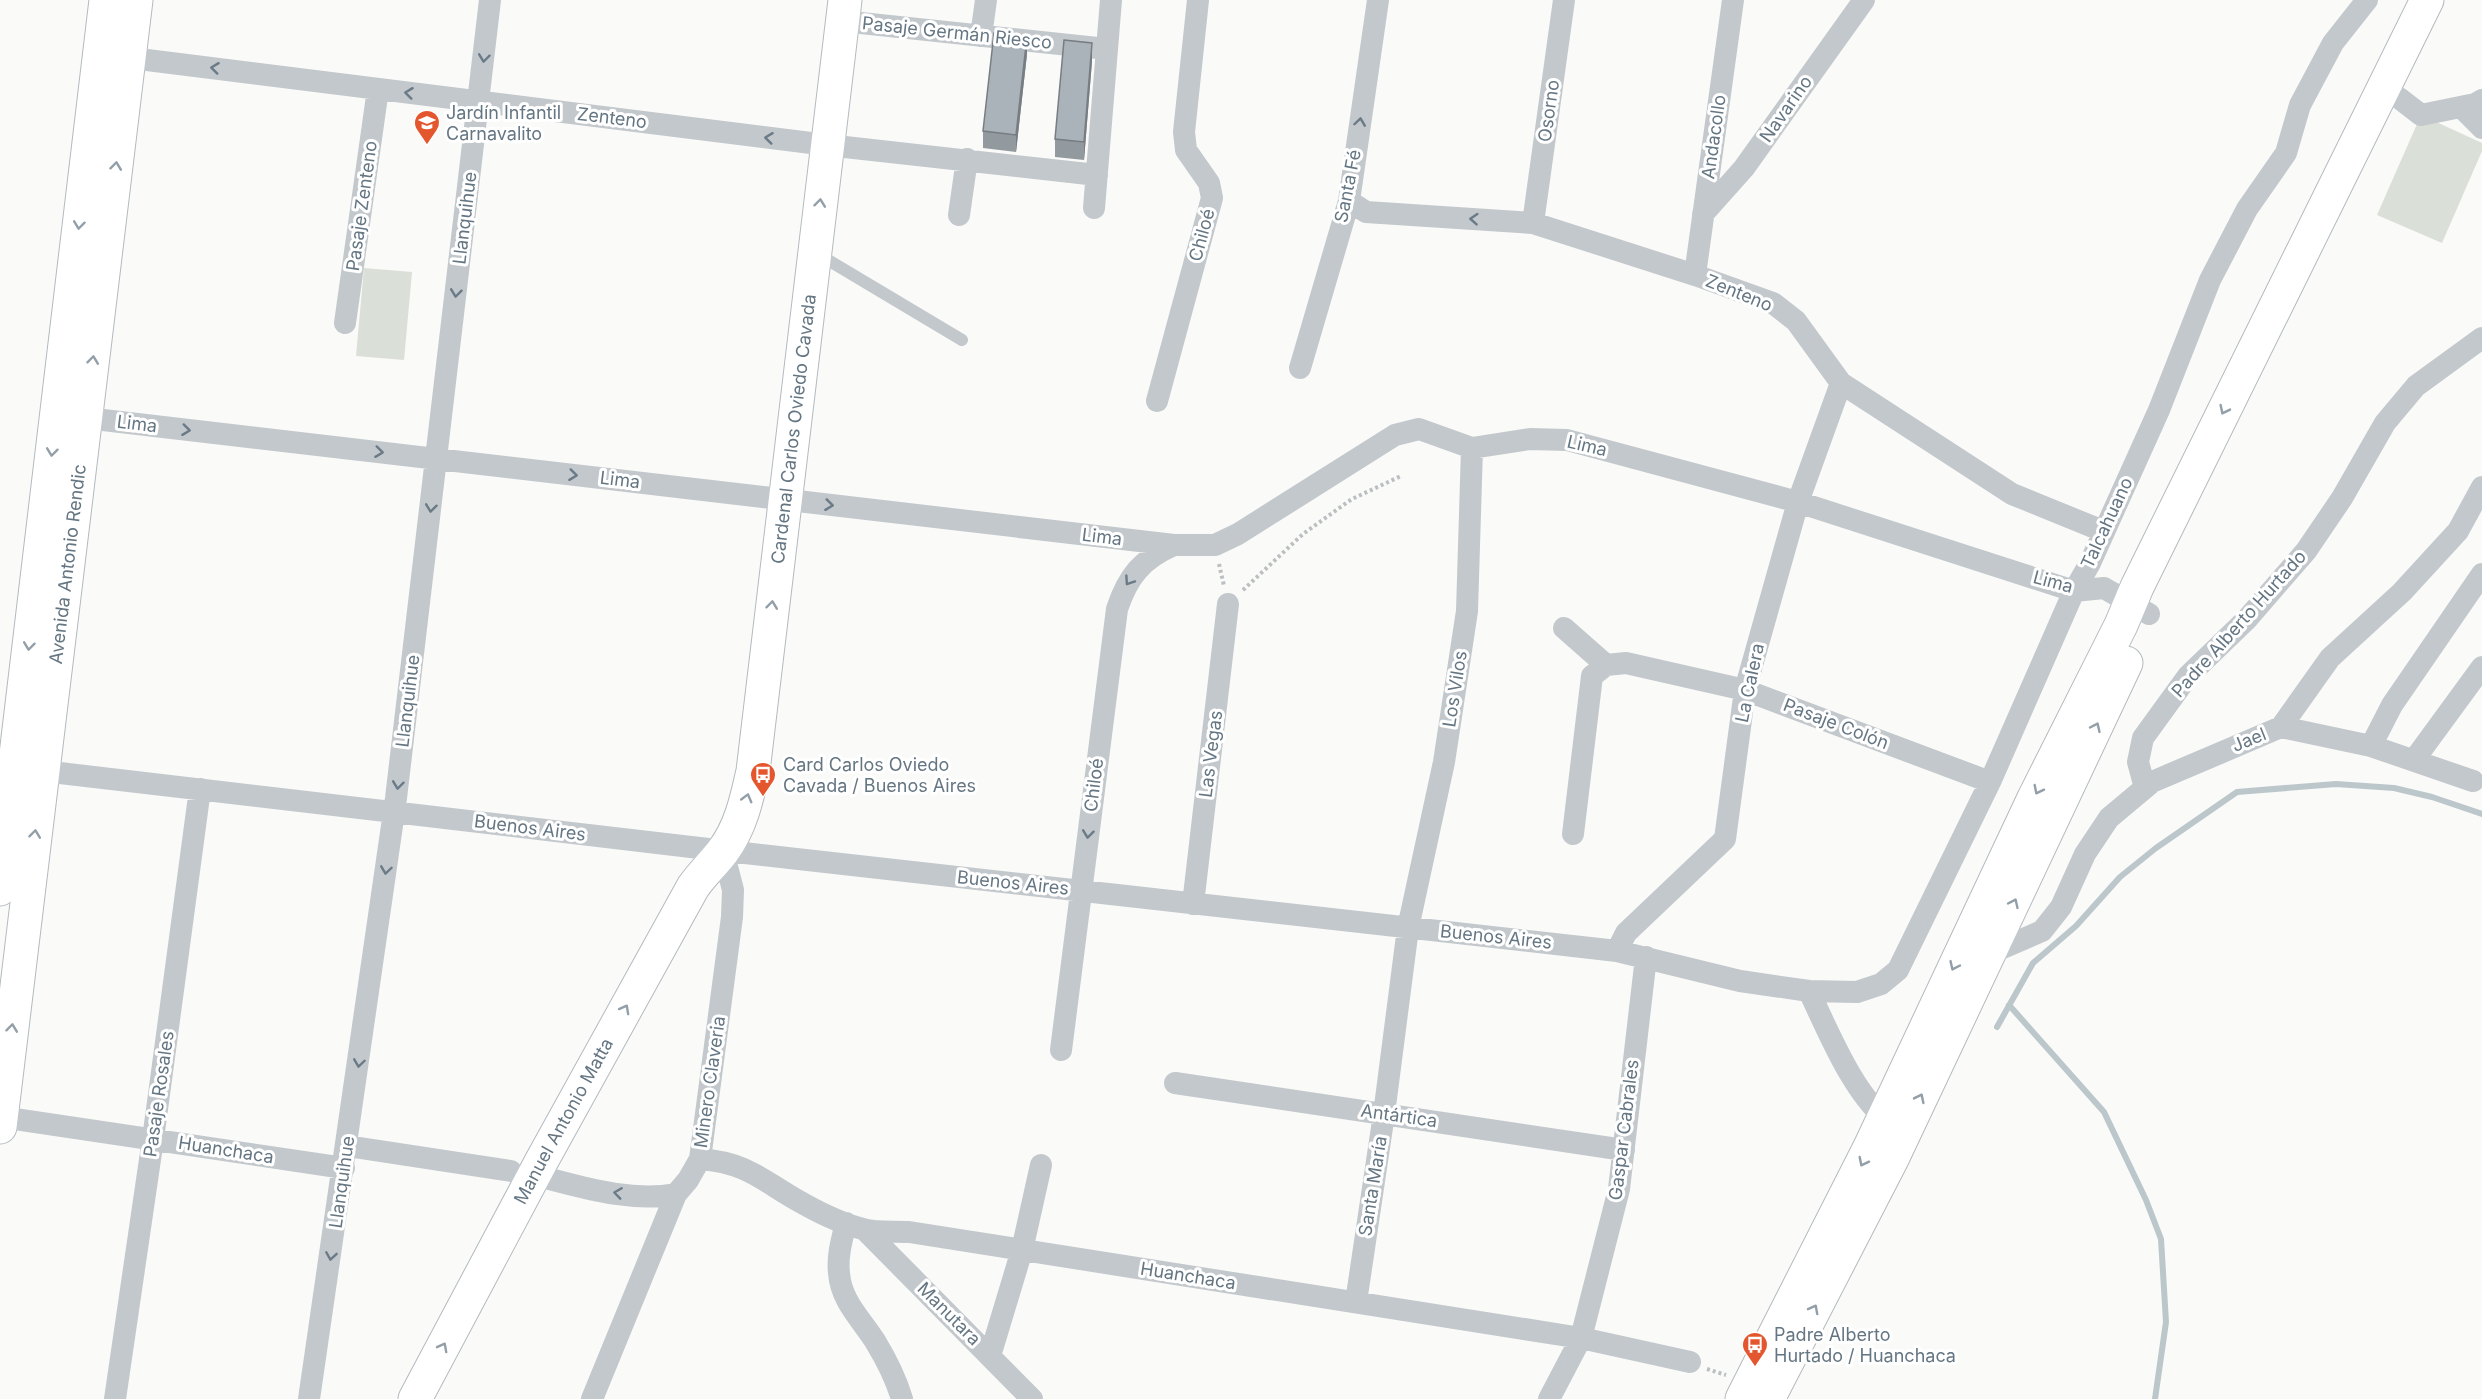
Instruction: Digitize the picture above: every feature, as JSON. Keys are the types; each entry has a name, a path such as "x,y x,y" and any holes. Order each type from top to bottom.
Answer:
{"main road":[{"name":"Avenida Antonio Rendic","path":"0,889 106,0"},
{"name":"Avenida Antonio Rendic","path":"1,1122 136,0"},
{"path":"2279,323 2427,0"},
{"path":"1894,1125 2034,798 2128,602 2399,98 2448,0"},
{"name":"Cardenal Carlos Oviedo Cavada","path":"723,851 747,802 753,771 843,10"},
{"path":"1753,1393 1894,1125 1991,953 2128,602"},
{"name":"Manuel Antonio Matta","path":"415,1399 523,1173 693,887 723,851"}],"street":[{"name":"Llanquihue","path":"309,1399 346,1157 394,812 490,0"},
{"path":"981,36 986,0"},
{"path":"1094,208 1111,0"},
{"name":"Chiloé","path":"1156,401 1212,198 1209,183 1186,150 1184,132 1198,0"},
{"name":"Santa Fé","path":"1299,368 1348,201 1378,0"},
{"name":"Osorno","path":"1533,223 1564,0"},
{"name":"Andacollo","path":"1695,275 1733,0"},
{"name":"Navarino","path":"1703,214 1744,168 1864,0"},
{"name":"Talcahuano","path":"1809,992 1857,992 1881,984 1898,970 1990,782 2074,591 2090,563 2159,410 2210,280 2247,209 2286,153 2300,105 2333,43 2367,0"},
{"name":"Pasaje Germán Riesco","path":"843,10 981,36 1107,49"},
{"path":"97,75 110,64 129,58"},
{"name":"Zenteno","path":"129,58 827,145 1097,175"},
{"name":"Pasaje Zenteno","path":"345,323 378,89"},
{"path":"2399,98 2421,115 2471,104"},
{"path":"2471,104 2482,118"},
{"path":"2471,104 2482,128"},
{"path":"959,215 967,159"},
{"name":"Zenteno","path":"1348,201 1366,212 1533,223 1695,275 1773,303 1796,321 1841,383 2012,494 2103,531"},
{"name":"Padre Alberto Hurtado","path":"2145,788 2138,762 2143,738 2187,676 2247,619 2306,551 2342,498 2385,423 2416,386 2482,338"},
{"name":"La Calera","path":"1617,951 1626,933 1725,839 1745,690 1798,502 1841,383"},
{"path":"59,394 73,411 86,418"},
{"name":"Lima","path":"86,418 1174,545 1215,544 1238,534 1375,445 1395,435 1419,429 1473,448 1530,439 1567,440 1798,502 2074,591 2128,602"},
{"name":"Los Vilos","path":"1408,927 1444,762 1467,611 1473,448"},
{"name":"Jael","path":"1991,953 2042,931 2061,907 2085,854 2109,818 2152,782 2281,727 2330,658 2402,592 2458,531 2482,487"},
{"name":"Chiloé","path":"1061,1050 1117,609 1122,591 1142,564 1153,554 1174,545"},
{"name":"Lima","path":"2090,563 2128,602"},
{"path":"2371,746 2391,705 2482,574"},
{"name":"Las Vegas","path":"1193,904 1228,604"},
{"path":"1564,628 1606,665 1592,676 1573,834"},
{"name":"Pasaje Colón","path":"1606,665 1626,663 1745,690 1990,782"},
{"path":"2414,760 2482,667"},
{"path":"2281,727 2371,746 2472,781"},
{"name":"Buenos Aires","path":"43,771 723,851 1617,951 1740,981 1809,992"},
{"name":"Pasaje Rosales","path":"115,1399 200,789"},
{"name":"Minero Claveria","path":"592,1399 676,1194 700,1160 732,917 733,890 723,851"},
{"name":"Santa María","path":"1356,1302 1384,1114 1408,927"},
{"name":"Gaspar Cabrales","path":"1549,1399 1581,1338 1619,1189 1646,957"},
{"path":"1809,992 1836,1048 1873,1109 1894,1125"},
{"name":"Antártica","path":"1175,1083 1624,1150"},
{"name":"Huanchaca","path":"1,1122 153,1139 523,1173 598,1190 641,1196 661,1197 676,1194"},
{"name":"Huanchaca","path":"700,1160 723,1161 742,1168 763,1177 802,1203 855,1226 909,1232 1581,1338 1690,1362"},
{"path":"990,1356 1022,1250 1041,1165"},
{"path":"855,1226 838,1259 839,1275 845,1297 856,1318 874,1340 897,1381 902,1399"},
{"name":"Manutara","path":"855,1226 1032,1399"}],"lane":[{"path":"814,252 962,340"}],"path":[{"path":"1228,604 1303,534 1352,499 1401,476"},
{"path":"1215,544 1228,604"},
{"path":"1690,1362 1720,1374 1738,1377 1753,1393"}],"shaded area":[{"path":"2421,115 2482,143 2482,151 2442,243 2377,215"},
{"path":"364,268 412,272 404,360 356,356"}],"building":[{"path":"994,33 1027,36 1016,135 983,131"},
{"path":"1064,40 1092,43 1084,142 1055,139"}],"waterway":[{"path":"1997,1027 2033,963 2076,926 2120,877 2156,848 2237,792 2336,784 2394,788 2432,797 2482,814"},
{"path":"2009,1005 2104,1112 2146,1200 2161,1239 2166,1322 2155,1399"}],"place":[{"name":"Jardín Infantil Carnavalito","path":"427,146"},
{"name":"Card Carlos Oviedo Cavada / Buenos Aires","path":"763,798"},
{"name":"Padre Alberto Hurtado / Huanchaca","path":"1755,1368"}]}
